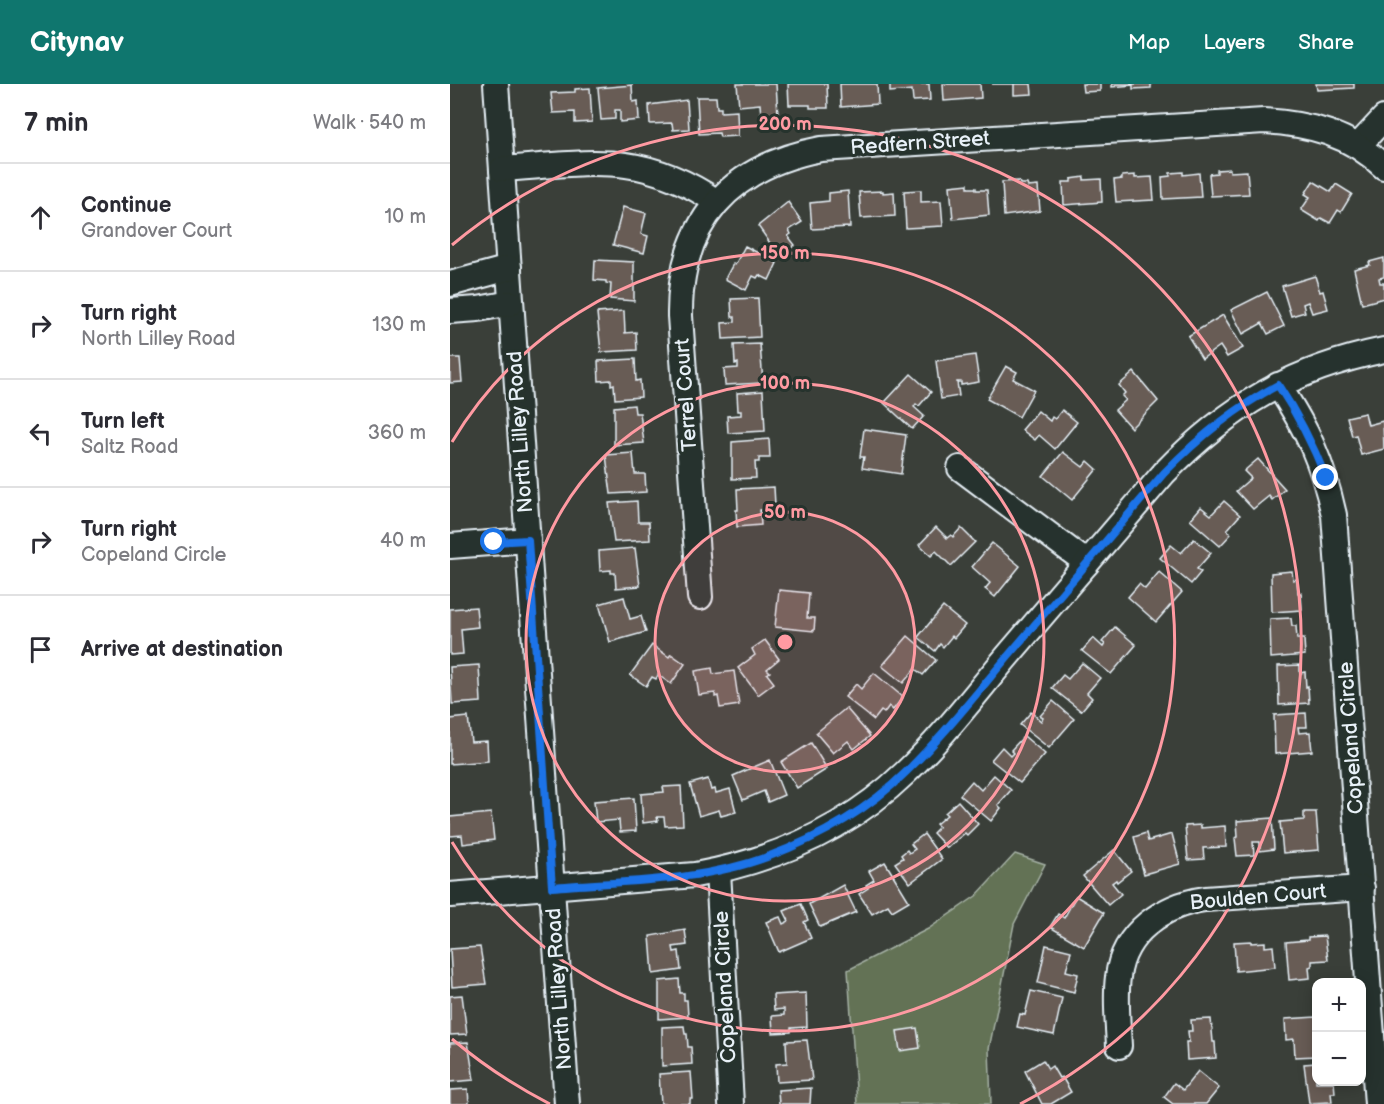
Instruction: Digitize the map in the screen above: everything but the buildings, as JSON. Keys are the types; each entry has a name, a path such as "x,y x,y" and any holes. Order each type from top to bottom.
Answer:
{"street":[{"name":"North Lilley Road","path":"496,84 567,1104"},
{"path":"1358,146 1384,118"},
{"name":"Redfern Street","path":"717,202 741,181 765,165 792,154 821,149 1264,121 1310,126 1327,131 1358,146 1384,167"},
{"path":"502,169 588,163 627,164 675,177 717,202"},
{"name":"Terrel Court","path":"700,597 680,293 683,270 692,243 702,222 717,202"},
{"path":"450,284 509,268"},
{"path":"450,311 511,303"},
{"path":"450,895 695,875 718,871 767,857 808,840 847,818 885,791 930,748 1164,473 1189,447 1233,412 1278,385 1321,367 1384,350"},
{"name":"Copeland Circle","path":"1278,385 1301,420 1315,450 1326,478 1334,515 1377,1104"},
{"path":"960,468 1087,563"},
{"path":"450,546 528,540"},
{"name":"Copeland Circle","path":"718,871 731,1104"},
{"name":"Boulden Court","path":"1119,1046 1118,977 1121,964 1133,940 1150,920 1161,912 1205,898 1362,888"}],"green space":[{"path":"1015,854 1045,864 1014,924 989,1049 991,1104 857,1104 848,970 928,929 976,896"}],"route":[{"path":"494,542 528,540 552,887 695,875 738,866 808,840 847,818 885,791 930,748 1164,473 1189,447 1233,412 1278,385 1301,420 1326,478"}]}
